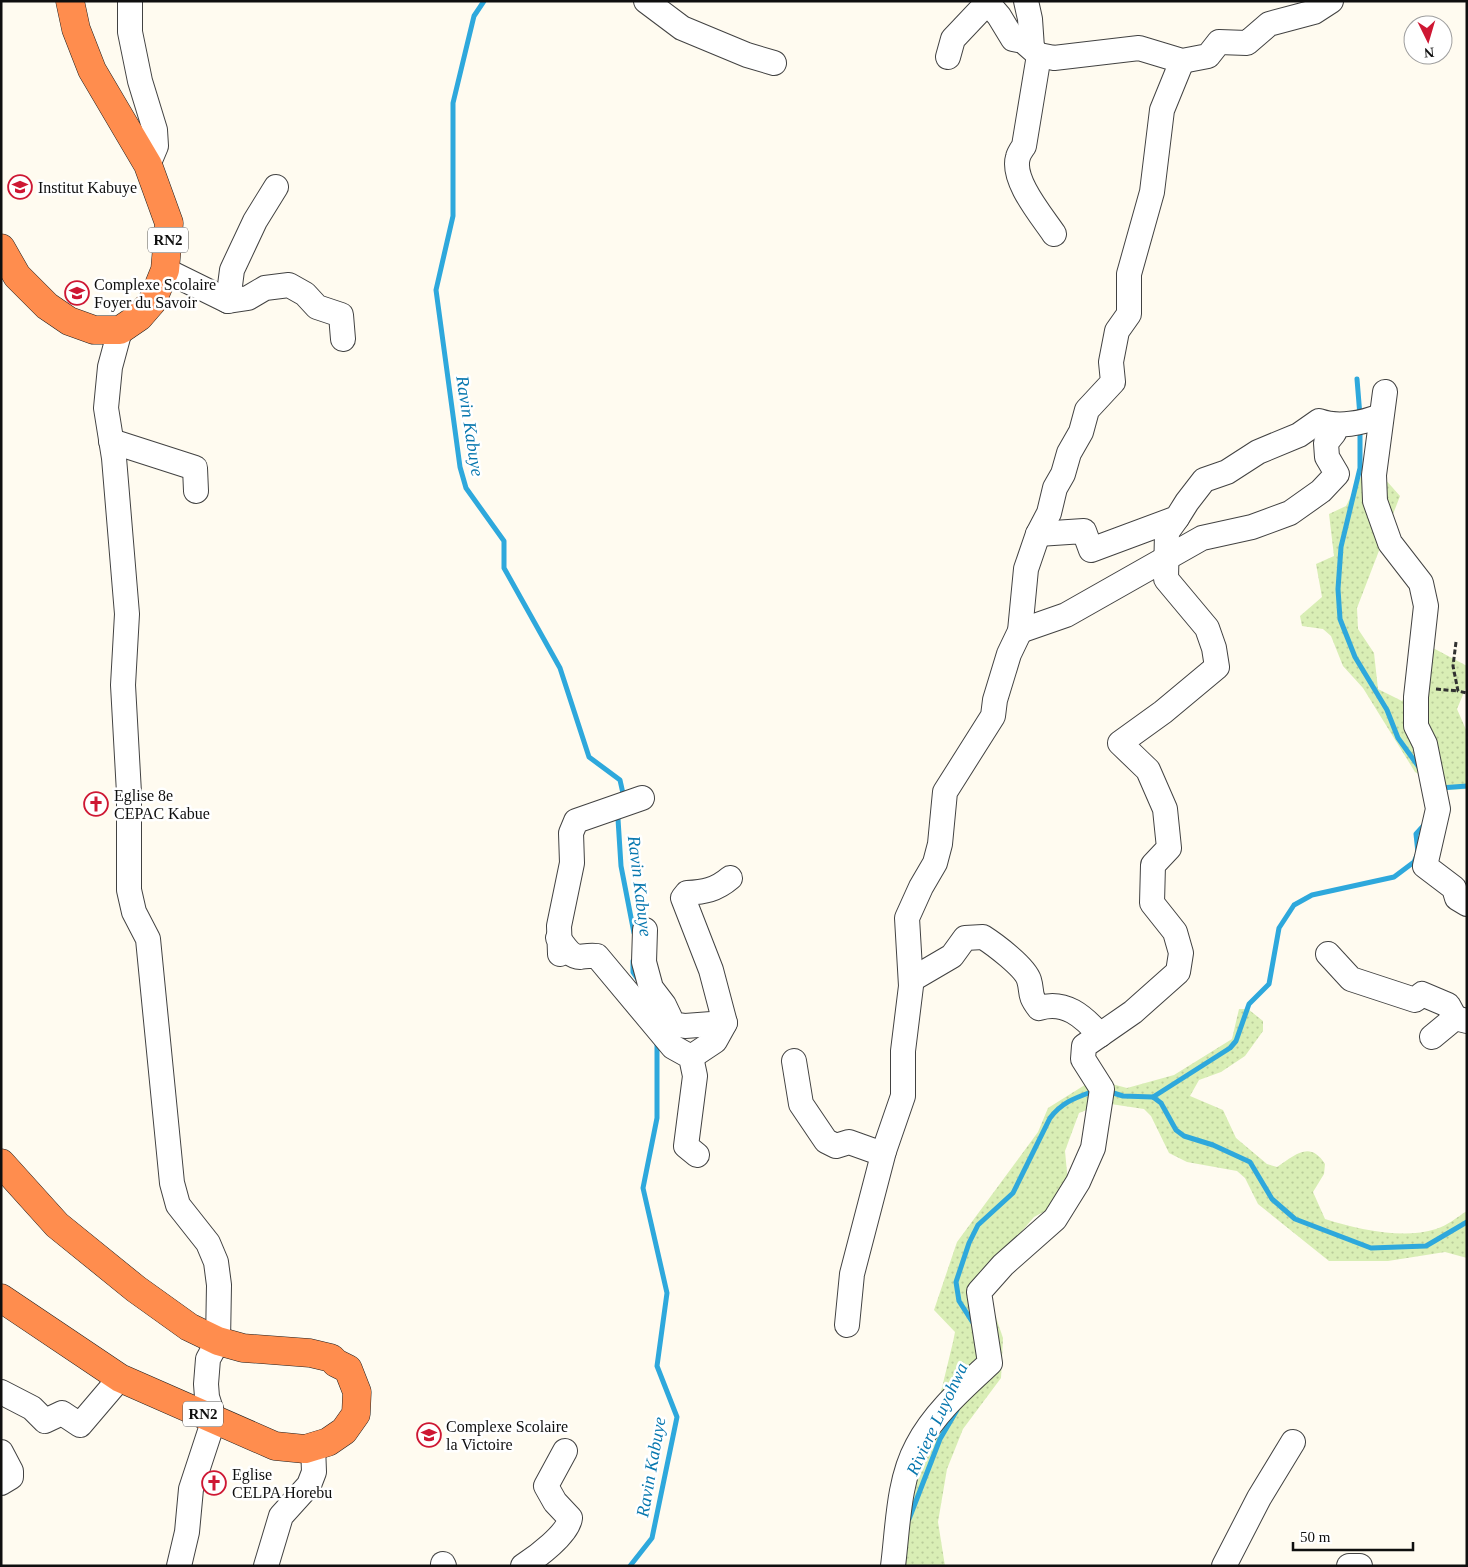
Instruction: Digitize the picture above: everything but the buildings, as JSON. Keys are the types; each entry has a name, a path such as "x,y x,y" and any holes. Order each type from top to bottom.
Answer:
{"highway":[{"name":"RN2","path":"70,1 76,29 92,70 148,165 169,223 165,270 152,302 140,317 120,330"},
{"path":"1,248 17,276 47,306 69,321 94,330 120,330"},
{"name":"RN2","path":"1,1163 57,1225 143,1295 189,1327 218,1341 243,1348 317,1355 331,1358 348,1368 357,1392 356,1414 344,1431 328,1442 305,1449 275,1446 120,1378 1,1298"}],"street":[{"path":"130,1 130,32 138,71 156,130 156,146 148,165"},
{"path":"646,1 682,28 747,55 774,63"},
{"path":"1026,1 1035,52 1024,146 1018,157 1018,171 1023,188 1054,234"},
{"path":"948,57 953,39 986,2 999,16 1013,38 1023,41 1035,52 1054,58 1139,48 1182,61 1208,56 1219,42 1247,43 1269,24 1314,12 1331,1"},
{"path":"847,1326 852,1274 884,1150 902,1096 903,1051 911,980 907,918 921,887 935,863 940,844 945,792 992,716 1010,654 1020,631 1026,569 1038,534 1046,520 1055,488 1081,432 1087,410 1113,382 1111,362 1117,332 1130,314 1129,274 1152,192 1162,110 1182,61"},
{"path":"228,301 232,270 255,220 276,187"},
{"path":"165,270 228,301 248,298 265,288 289,285 305,294 318,307 341,315 343,339"},
{"path":"120,330 110,366 106,408 111,441 127,614 123,685 129,793 128,890 134,912 148,939 156,1005 157,1042 172,1183 178,1205 208,1243 216,1262 219,1285 218,1341 208,1359 206,1384 207,1397 214,1419 191,1489 187,1532 179,1566"},
{"path":"1385,392 1380,416 1374,475 1375,501 1390,543 1421,583 1426,606 1416,697 1416,726 1425,744 1438,809 1425,866 1454,888 1457,898 1467,904"},
{"path":"893,1566 905,1480 917,1446 948,1402 990,1363 979,1292 1003,1265 1055,1219 1078,1182 1093,1148 1102,1089 1083,1059 1084,1046 1133,1012 1178,972 1180,953 1175,932 1152,903 1153,865 1170,848 1165,809 1148,770 1120,743 1163,712 1217,667 1214,648 1207,628 1166,579 1167,532 1186,502 1204,480 1226,472 1258,452 1299,435 1319,421 1328,424 1361,422 1380,416"},
{"path":"1020,631 1066,616 1202,538 1252,528 1290,513 1321,491 1337,474 1327,457 1326,443 1334,433 1328,424"},
{"path":"111,441 195,468 196,491"},
{"path":"1038,534 1084,531 1091,550 1177,518"},
{"path":"642,798 576,821 571,833 572,863 559,948 580,957 587,954 597,956 672,1047 691,1057"},
{"path":"691,1057 715,1041 725,1023 711,970 683,898 687,893 707,892 722,886 730,878"},
{"path":"644,930 644,962 651,988 664,1005 673,1024 685,1026 725,1023"},
{"path":"911,980 952,956 965,938 983,936 1023,970 1029,980 1031,999 1039,1008 1051,1004 1064,1006 1086,1019 1100,1035"},
{"path":"1328,954 1350,978 1415,1000 1422,994 1448,1004 1461,1019 1432,1037"},
{"path":"691,1057 695,1076 686,1146 697,1155"},
{"path":"794,1061 801,1104 826,1141 836,1146 849,1142 877,1152 884,1150"},
{"path":"1,1392 32,1408 45,1421 62,1413 80,1425 120,1378"},
{"path":"1224,1566 1259,1498 1293,1442"},
{"path":"266,1566 281,1516 309,1485 314,1472 313,1446"},
{"path":"523,1566 549,1546 569,1523 570,1518 555,1502 546,1486 565,1450"},
{"path":"1,1452 11,1471 11,1477 1,1483"},
{"path":"1348,1566 1360,1566"}],"path":[{"path":"1456,642 1453,666 1458,691 1467,693"}],"green space":[{"path":"1369,461 1400,496 1357,608 1358,629 1374,653 1378,689 1402,701 1411,684 1416,639 1467,666 1467,685 1457,709 1467,732 1467,789 1446,790 1415,772 1363,688 1343,666 1331,636 1323,629 1302,626 1300,616 1322,597 1316,564 1334,556 1329,514 1346,506"},
{"path":"1239,1009 1248,1009 1263,1021 1263,1031 1245,1056 1221,1072 1199,1080 1190,1096 1223,1110 1236,1138 1267,1164 1277,1167 1296,1154 1308,1151 1319,1157 1325,1164 1324,1174 1313,1192 1325,1219 1380,1232 1409,1233 1440,1228 1467,1211 1467,1258 1445,1252 1388,1261 1329,1261 1258,1204 1245,1178 1237,1171 1187,1162 1169,1153 1151,1116 1144,1109 1104,1103 1079,1113 1065,1151 1068,1183 1062,1202 1034,1217 986,1273 990,1300 1003,1338 1001,1378 963,1429 947,1469 938,1522 945,1566 887,1566 887,1541 925,1458 953,1342 955,1332 934,1310 957,1242 1038,1132 1048,1108 1088,1083 1108,1083 1127,1088 1174,1075 1232,1039"}],"waterway":[{"name":"Ravin Kabuye","path":"484,1 474,16 453,103 453,216 436,290 460,467 466,488 504,541 504,568 560,668 589,757 620,780 624,798"},
{"path":"1357,379 1360,416"},
{"path":"1360,430 1360,468 1341,547 1338,589 1340,619 1355,657 1387,710 1398,738 1421,770"},
{"path":"1440,788 1467,786"},
{"name":"Ravin Kabuye","path":"619,813 621,866 634,933"},
{"path":"1153,1097 1230,1048 1236,1041 1249,1004 1269,984 1279,928 1294,905 1312,895 1394,877 1414,862 1418,853 1416,834 1425,824"},
{"name":"Ravin Kabuye","path":"633,961 633,972 639,981"},
{"name":"Ravin Kabuye","path":"630,1566 652,1538 677,1417 657,1366 667,1293 643,1188 657,1118 657,1041"},
{"name":"Riviere Luyohwa","path":"975,1326 959,1301 956,1282 969,1243 978,1225 1013,1193 1050,1118 1069,1101 1094,1091"},
{"name":"Riviere Luyohwa","path":"1107,1091 1123,1096 1153,1097 1161,1103 1176,1130 1184,1136 1213,1145 1250,1162 1272,1199 1295,1219 1371,1248 1426,1246 1467,1222"},
{"name":"Riviere Luyohwa","path":"909,1519 940,1439 957,1410"}],"place":[{"name":"Institut Kabuye","path":"20,187"},
{"name":"Complexe Scolaire Foyer du Savoir","path":"77,293"},
{"name":"Eglise 8e CEPAC Kabue","path":"96,804"},
{"name":"Complexe Scolaire la Victoire","path":"429,1435"},
{"name":"Eglise CELPA Horebu","path":"214,1483"}]}
